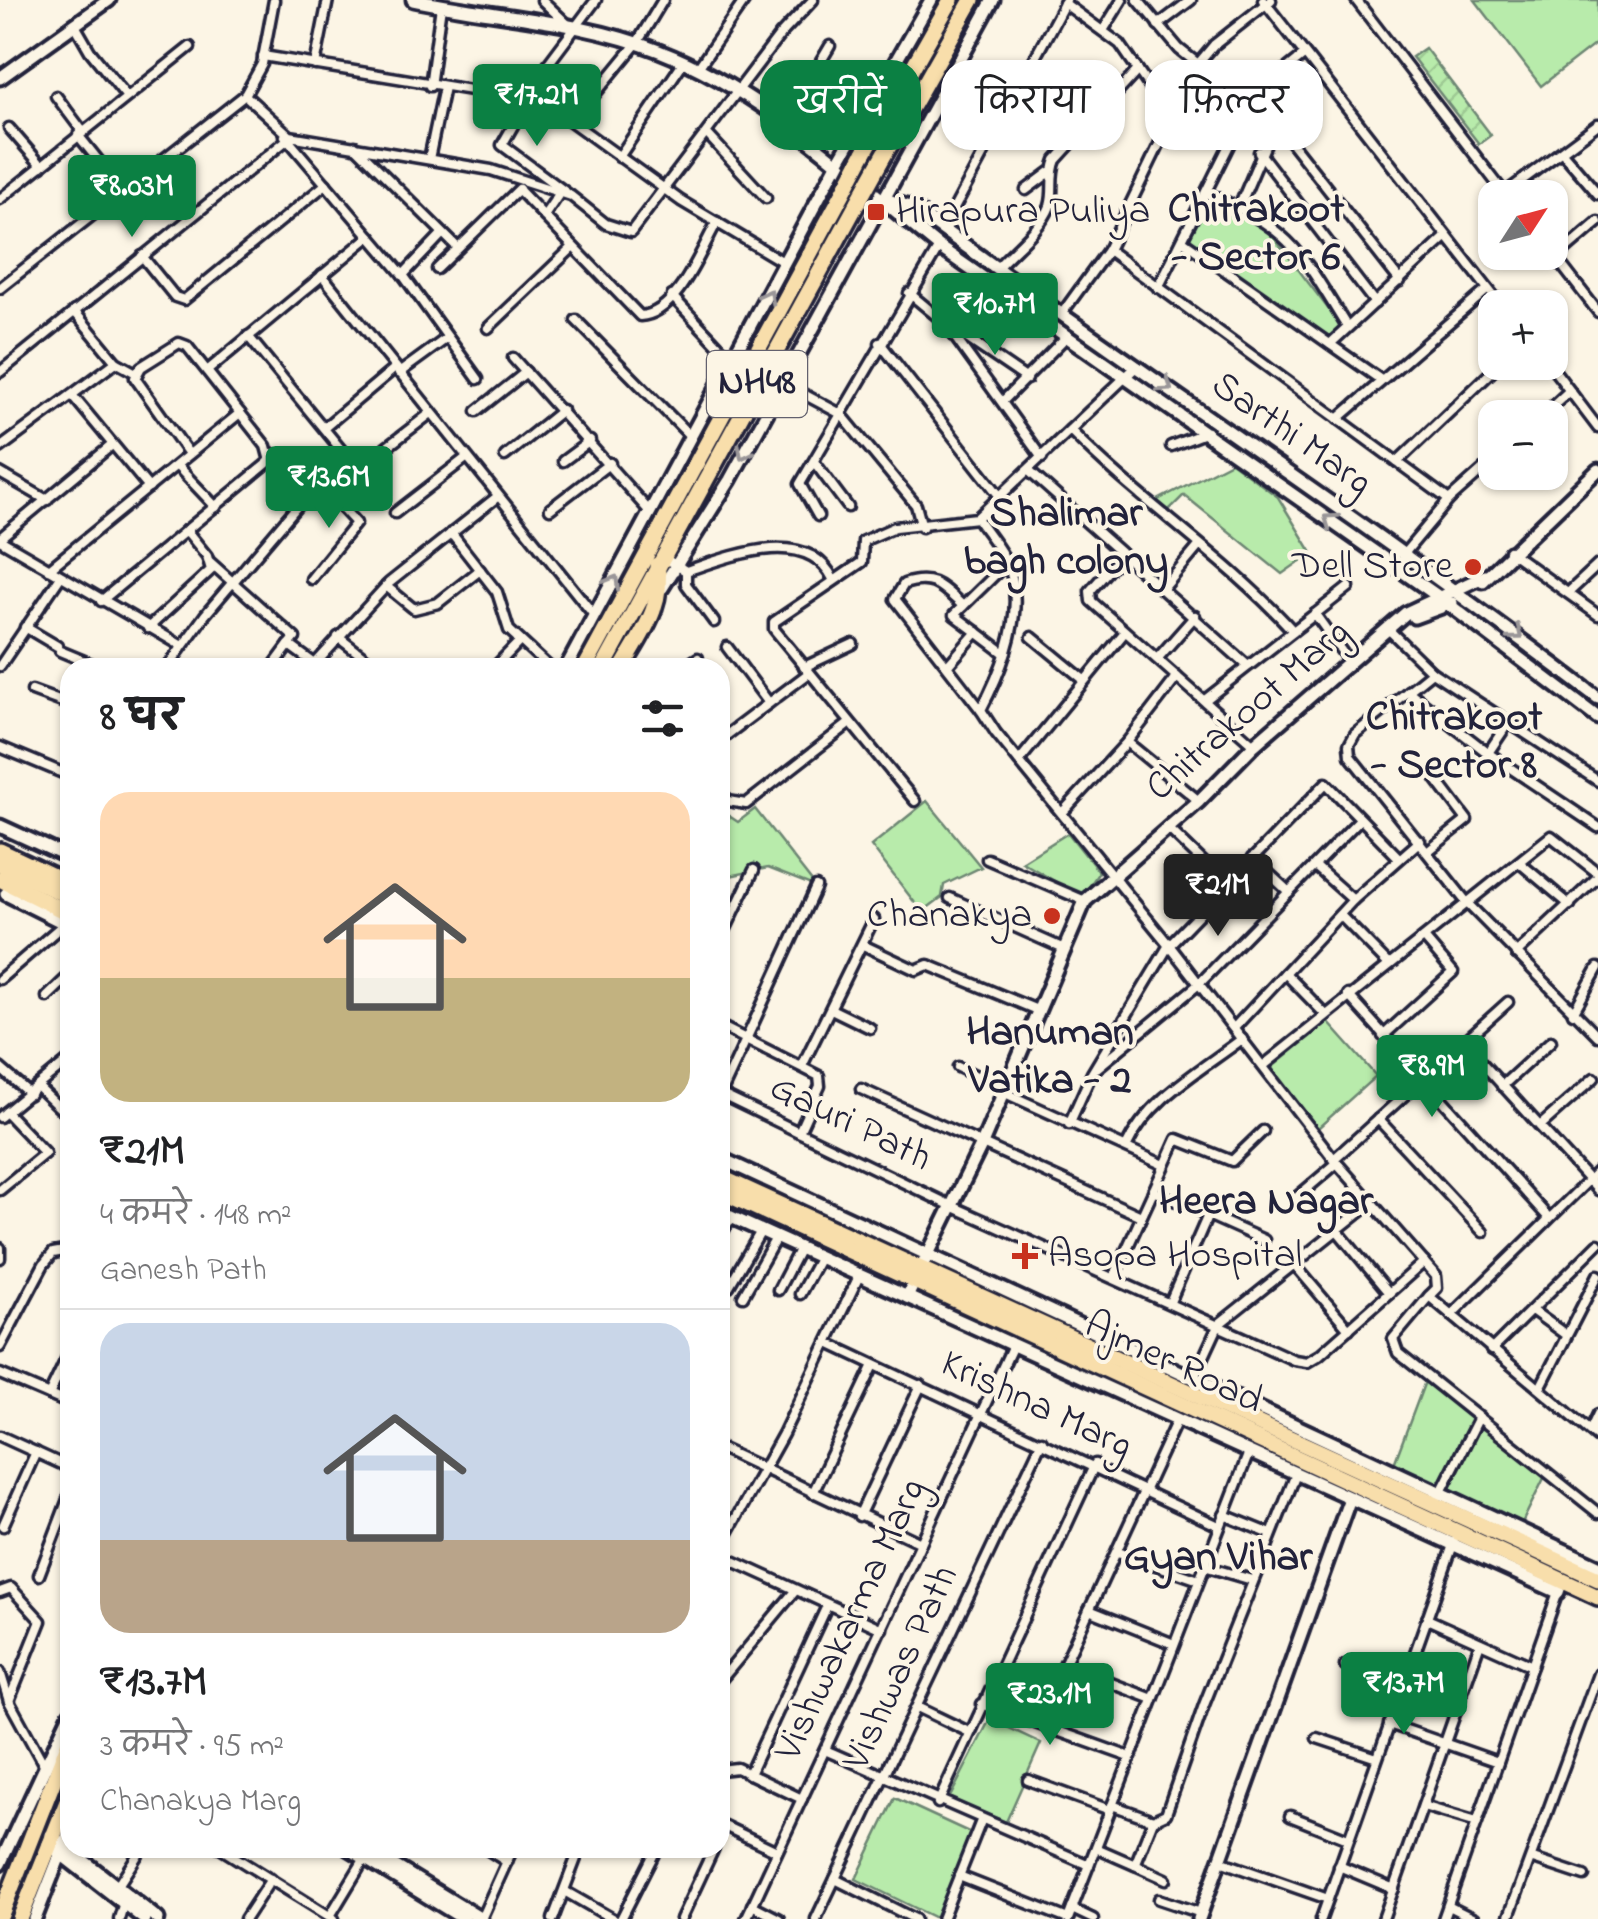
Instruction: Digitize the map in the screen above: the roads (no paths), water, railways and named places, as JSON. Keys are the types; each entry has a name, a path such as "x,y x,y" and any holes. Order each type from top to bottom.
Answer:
{"highway":[{"name":"NH48","path":"608,658 850,198 864,154 951,0"},
{"name":"NH48","path":"592,658 850,198 879,164 972,0"},
{"path":"629,658 662,588 659,561"},
{"path":"0,850 60,879"},
{"path":"0,864 60,892"},
{"path":"5,890 60,917"},
{"name":"Ajmer Road","path":"730,1183 1438,1498 1598,1580"},
{"name":"Ajmer Road","path":"730,1196 867,1259 923,1270 1560,1586 1598,1597"},
{"path":"0,1917 50,1771 60,1755"},
{"path":"20,1919 60,1830"}],"street":[{"path":"0,78 109,0"},
{"path":"0,288 245,94 264,56 274,0"},
{"path":"315,65 328,0"},
{"path":"413,0 571,26 637,43 698,68 760,107"},
{"path":"542,0 571,26"},
{"path":"596,0 571,26 502,146 621,233 631,232 813,0"},
{"path":"573,121 637,43 663,0"},
{"path":"698,68 746,0"},
{"path":"571,658 837,164 931,0"},
{"path":"662,588 683,569 781,382 993,0"},
{"path":"1104,29 1122,0"},
{"path":"1138,0 1194,60"},
{"path":"1158,24 1192,0"},
{"path":"1356,0 1494,180"},
{"path":"943,230 1063,1 1104,29 1145,80"},
{"path":"1201,60 1214,44 1267,1 1304,55 1488,289 1338,419"},
{"path":"430,86 441,6"},
{"path":"75,25 90,51 128,97"},
{"path":"0,199 190,46"},
{"path":"822,60 830,46"},
{"path":"1298,60 1304,55"},
{"path":"264,56 430,86 530,97 573,121 665,190 785,263"},
{"path":"619,157 684,62"},
{"path":"1026,190 1050,172 1090,120 1138,70"},
{"path":"429,159 444,87"},
{"path":"245,94 403,275 478,378"},
{"path":"56,96 122,190"},
{"path":"1526,180 1598,124"},
{"path":"9,128 42,166"},
{"path":"706,134 766,198"},
{"path":"0,372 285,136 429,159 571,196"},
{"path":"355,146 458,248"},
{"path":"818,150 885,200"},
{"path":"1063,312 1108,250 1156,150"},
{"path":"1158,288 1228,150"},
{"path":"1296,150 1400,281"},
{"path":"1238,207 1259,152"},
{"path":"1259,152 1375,303"},
{"path":"1562,152 1598,194"},
{"path":"998,267 1046,214 1052,203 1050,172"},
{"path":"142,256 174,298 184,300 326,184"},
{"path":"520,185 571,249 640,316 649,315 672,296 717,222"},
{"path":"437,269 520,185"},
{"path":"1207,193 1285,235 1347,327"},
{"path":"544,216 560,194"},
{"name":"Sarthi Marg","path":"885,200 913,208 1063,312 1403,555 1464,594 1598,698"},
{"name":"Sarthi Marg","path":"885,200 939,247 1444,600 1598,718"},
{"path":"1568,243 1598,222"},
{"path":"403,275 442,234"},
{"path":"206,371 370,236"},
{"path":"1330,344 1446,236"},
{"path":"1183,241 1380,380"},
{"path":"818,516 800,484 939,247"},
{"path":"488,328 571,249"},
{"path":"1108,250 1449,500"},
{"path":"1565,270 1598,312"},
{"path":"322,275 594,615"},
{"path":"910,293 944,322 1027,379"},
{"path":"672,296 732,360"},
{"path":"74,311 116,362 136,373 148,402 189,454"},
{"path":"576,320 690,436"},
{"path":"944,322 1042,458"},
{"path":"174,658 343,452 326,426 248,336"},
{"path":"1003,402 1067,336"},
{"path":"326,426 397,370 448,338"},
{"path":"136,373 179,342 308,495"},
{"path":"880,343 1002,498"},
{"path":"513,358 650,512"},
{"path":"0,448 116,362"},
{"path":"916,802 774,629 778,616 862,562 862,541 894,527 922,527 977,518 1030,472 1137,366"},
{"path":"477,411 526,372"},
{"path":"1397,462 1483,380"},
{"path":"1562,380 1598,428"},
{"path":"781,382 841,414 916,506 922,527"},
{"path":"1560,400 1570,391"},
{"path":"72,395 149,488"},
{"path":"505,456 562,410"},
{"path":"49,569 240,413"},
{"path":"365,464 431,413"},
{"path":"1070,430 1116,478 1294,631"},
{"path":"1171,446 1207,432"},
{"path":"563,462 590,441"},
{"path":"112,445 0,539 182,646"},
{"path":"102,601 270,461 271,453"},
{"path":"395,512 466,458"},
{"path":"815,463 848,507"},
{"path":"550,509 610,464"},
{"path":"177,466 216,507"},
{"path":"1464,594 1598,470"},
{"path":"1030,472 1120,557 1195,616 1248,666"},
{"path":"0,473 47,500"},
{"path":"1403,555 1449,500 1478,474"},
{"path":"311,578 356,523 319,483"},
{"path":"323,658 386,586 497,497"},
{"path":"977,518 1007,563 1015,590 1015,610 1004,652 982,710"},
{"path":"186,530 231,584 295,638 280,658"},
{"path":"451,533 497,592 509,630 539,658"},
{"path":"1163,590 1198,546"},
{"path":"1509,551 1598,614"},
{"path":"659,561 683,569 727,555 789,552 818,557 833,579"},
{"path":"1120,557 1088,596 1124,633 1254,745"},
{"path":"148,628 199,586 212,570 210,562"},
{"path":"1004,652 954,615 1007,563"},
{"path":"1568,593 1598,565"},
{"path":"683,569 686,584 714,622"},
{"path":"386,586 414,609 427,608 480,570"},
{"path":"0,666 61,576"},
{"path":"963,606 933,579 924,577 904,584 895,599 904,616 949,664 1019,762 1438,1282 1393,1338 1393,1346 1598,1514"},
{"path":"1205,700 1349,587"},
{"name":"Chitrakoot Marg","path":"907,1298 954,1207 1085,901 1199,801 1254,745 1350,663 1401,622 1464,594"},
{"path":"1315,614 1350,663"},
{"path":"1158,659 1195,616"},
{"path":"25,627 80,658"},
{"path":"1390,631 1432,672 1598,781"},
{"path":"949,664 978,632"},
{"path":"1019,762 1124,633"},
{"path":"1032,636 1084,680"},
{"path":"338,637 359,658"},
{"path":"504,658 520,641"},
{"path":"730,732 807,670 853,644"},
{"path":"290,645 307,658"},
{"path":"727,646 769,703"},
{"path":"1432,672 1355,734 1349,745 1350,756 1468,904 1598,1036"},
{"path":"1557,689 1570,676"},
{"path":"1062,813 1127,742 1176,677"},
{"path":"32,691 60,701"},
{"path":"1408,691 1488,753 1598,827"},
{"path":"1488,753 1510,720"},
{"path":"730,799 738,806 746,804 850,723"},
{"path":"1127,742 1199,801"},
{"path":"0,747 60,772"},
{"path":"1427,852 1468,820 1436,779"},
{"path":"1069,1124 1092,1072 1168,945 1326,783 1399,858"},
{"path":"1092,1072 1200,984 1358,820"},
{"path":"0,826 60,853"},
{"path":"1167,827 1228,884"},
{"path":"1263,1066 1551,836 1598,875 1516,954"},
{"path":"1234,1028 1352,900 1420,842"},
{"path":"1252,858 1289,892"},
{"path":"987,859 1085,901"},
{"path":"1520,863 1570,906"},
{"path":"1315,866 1352,900"},
{"path":"730,920 754,870"},
{"path":"730,1073 816,887"},
{"path":"950,898 1064,949"},
{"path":"1340,915 1389,965"},
{"path":"802,1066 874,918"},
{"path":"0,978 60,928"},
{"path":"1383,1036 1454,972 1424,938"},
{"path":"862,945 916,970 928,966 1037,1010"},
{"path":"1572,1013 1598,968"},
{"path":"1285,973 1325,1014"},
{"path":"48,997 60,985"},
{"path":"1348,995 1548,1217"},
{"path":"1298,1196 1420,1079 1508,1002"},
{"path":"831,1009 870,1028"},
{"path":"730,1031 821,1079 799,1132"},
{"path":"1126,1147 1137,1122 1152,1108 1242,1039"},
{"path":"1502,1086 1551,1041"},
{"path":"1463,1042 1598,1190"},
{"path":"958,1067 1069,1124 1164,1165"},
{"path":"0,1068 30,1094"},
{"path":"0,1190 45,1152 3,1115 60,1069"},
{"path":"1540,1126 1594,1078"},
{"path":"39,1088 60,1108"},
{"path":"861,1089 1141,1216"},
{"name":"Gauri Path","path":"730,1100 954,1207 1294,1360 1307,1362 1349,1329"},
{"path":"1378,1119 1483,1232"},
{"path":"1114,1277 1177,1138 1232,1161 1263,1131"},
{"path":"730,1164 923,1270 1195,1376 1438,1498 1598,1566"},
{"path":"1450,1314 1598,1170"},
{"path":"1153,1192 1264,1240"},
{"path":"1195,1376 1219,1324 1372,1202"},
{"path":"1170,1302 1208,1215"},
{"path":"730,1217 1248,1455 1560,1586 1443,1919"},
{"path":"1336,1229 1389,1293"},
{"path":"730,1284 761,1231"},
{"path":"743,1296 776,1238"},
{"path":"1491,1350 1598,1244"},
{"path":"0,1248 0,1258"},
{"path":"778,1290 800,1248"},
{"path":"0,1346 44,1264 53,1253 60,1252"},
{"path":"800,1294 820,1257"},
{"path":"730,1530 764,1470 867,1259"},
{"path":"1294,1264 1349,1329 1424,1262"},
{"path":"1540,1388 1598,1275"},
{"path":"1429,1296 1598,1438"},
{"path":"1533,1311 1566,1335"},
{"name":"Krishna Marg","path":"828,1342 1095,1464 1219,1526"},
{"name":"Vishwakarma Marg","path":"746,1919 1012,1345"},
{"path":"813,1493 874,1364"},
{"path":"49,1395 60,1372"},
{"path":"0,1374 60,1400"},
{"path":"859,1516 921,1385"},
{"path":"1590,1431 1598,1414"},
{"path":"1438,1498 1479,1417"},
{"path":"1037,1723 1177,1420"},
{"path":"0,1436 60,1463"},
{"name":"Vishwas Path","path":"816,1919 1042,1441"},
{"path":"2,1526 36,1452"},
{"path":"730,1453 921,1544"},
{"path":"1069,1916 1248,1455"},
{"path":"938,1803 1095,1464"},
{"path":"1028,1780 1153,1820 1166,1814 1252,1580 1296,1474"},
{"path":"1159,1899 1200,1916 1350,1498"},
{"path":"1224,1515 1271,1534"},
{"path":"39,1574 60,1520"},
{"path":"1321,1919 1454,1542"},
{"path":"1118,1552 1199,1580"},
{"path":"730,1560 882,1629"},
{"path":"1204,1566 1252,1580"},
{"path":"0,1592 10,1588 41,1621 9,1701"},
{"path":"730,1670 795,1591"},
{"path":"749,1774 827,1606"},
{"path":"1089,1610 1174,1644"},
{"path":"1427,1618 1532,1666"},
{"path":"1383,1919 1480,1643"},
{"path":"1064,1665 1153,1699"},
{"path":"1345,1666 1404,1683"},
{"path":"0,1672 9,1701 50,1771"},
{"path":"1508,1919 1598,1674"},
{"path":"982,1704 1130,1757"},
{"path":"917,1707 969,1732"},
{"path":"1389,1724 1498,1762"},
{"path":"1317,1738 1376,1758"},
{"path":"0,1864 50,1771 60,1742"},
{"path":"825,1750 884,1780 1089,1866"},
{"path":"730,1769 736,1768 802,1800"},
{"path":"1423,1806 1477,1822"},
{"path":"1290,1816 1348,1839"},
{"path":"1135,1865 1153,1820"},
{"path":"942,1919 981,1822"},
{"path":"730,1829 778,1851"},
{"path":"35,1919 60,1840"},
{"path":"56,1844 60,1847"},
{"path":"1096,1848 1166,1879"},
{"path":"74,1858 158,1919"},
{"path":"119,1919 120,1894 137,1858"},
{"path":"236,1858 332,1918 362,1858"},
{"path":"372,1858 464,1919"},
{"path":"374,1858 481,1919 509,1858"},
{"path":"501,1858 507,1862"},
{"path":"553,1919 577,1858"},
{"path":"620,1919 652,1858"},
{"path":"681,1919 709,1858"},
{"path":"1532,1859 1584,1876"},
{"path":"1220,1861 1328,1899"},
{"path":"1339,1866 1394,1889"},
{"path":"959,1876 1069,1916 1094,1919"},
{"path":"244,1919 271,1879"},
{"path":"835,1880 914,1919"},
{"path":"566,1892 612,1919"},
{"path":"120,1894 144,1919"},
{"path":"752,1905 779,1919"},
{"path":"1448,1906 1474,1919"}],"place":[{"name":"Hirapura Puliya","path":"876,212"},
{"name":"Dell Store","path":"1473,567"},
{"name":"Chanakya","path":"1052,916"},
{"name":"Asopa Hospital","path":"1025,1256"}],"district":[{"name":"Chitrakoot - Sector 6","path":"1256,234"},
{"name":"Shalimar bagh colony","path":"1066,538"},
{"name":"Chitrakoot - Sector 8","path":"1454,742"},
{"name":"Hanuman Vatika - 2","path":"1050,1057"},
{"name":"Heera Nagar","path":"1266,1202"},
{"name":"Gyan Vihar","path":"1218,1558"}]}
